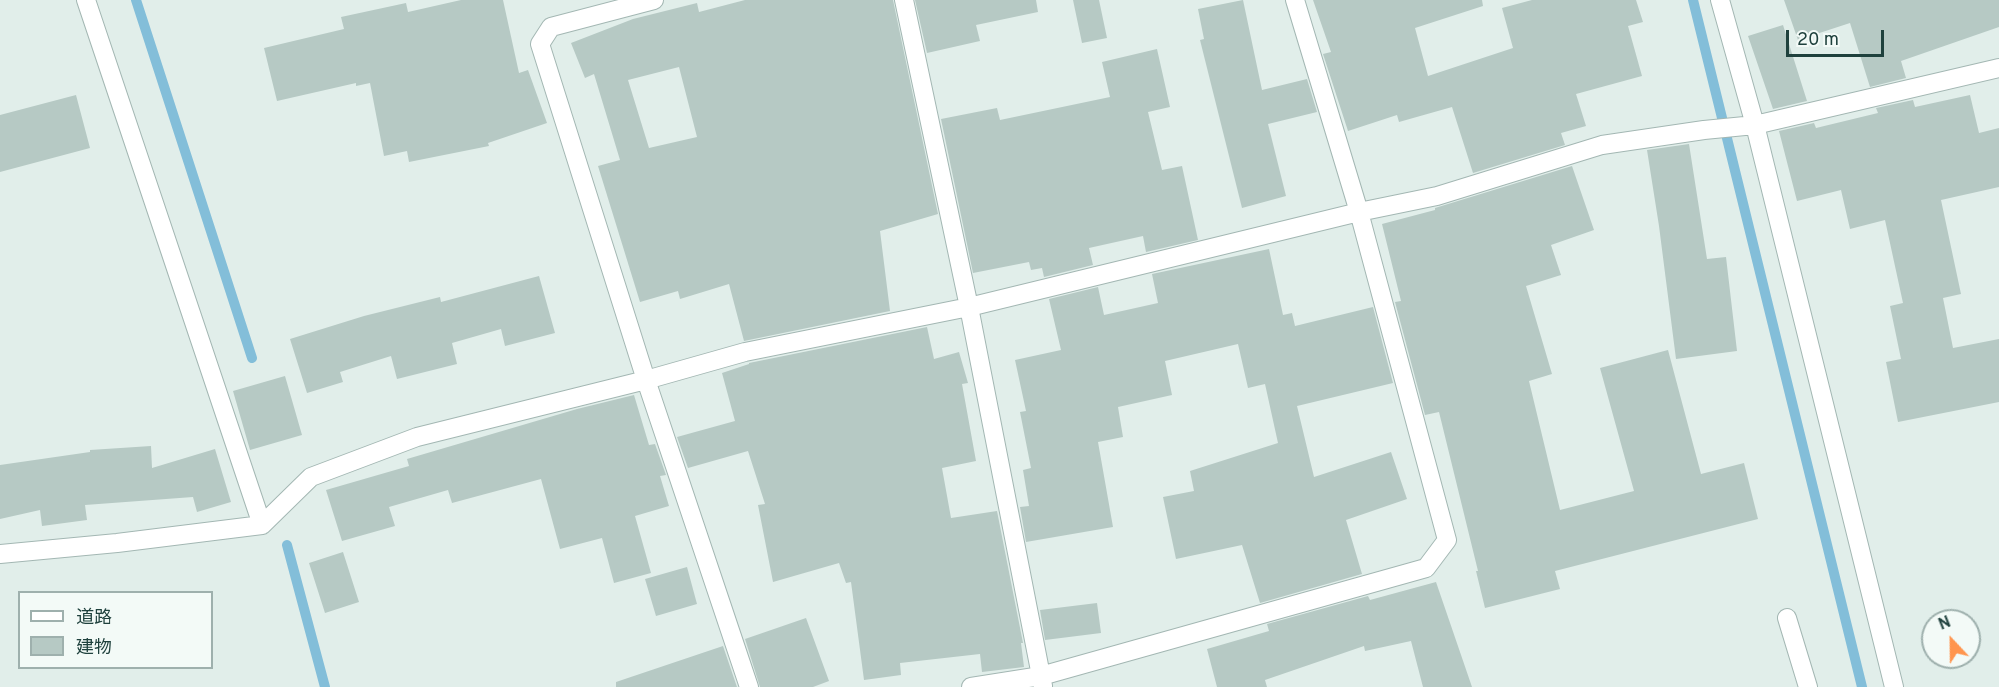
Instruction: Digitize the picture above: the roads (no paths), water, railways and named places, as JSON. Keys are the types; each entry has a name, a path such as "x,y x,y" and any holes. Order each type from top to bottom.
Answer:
{"lane":[{"path":"86,0 262,525"},
{"path":"654,0 550,27 540,45 646,380 749,687"},
{"path":"904,0 969,308 1042,682"},
{"path":"971,687 1042,682 1426,568 1447,540 1359,212 1296,0"},
{"path":"1720,0 1755,124 1894,687"},
{"path":"0,554 117,543 262,525 312,477 417,437 646,380 745,352 969,308 1359,212 1437,196 1602,146 1755,124 1999,68"},
{"path":"1787,618 1808,687"}],"waterway":[{"path":"136,0 252,358"},
{"path":"1693,0 1862,687"},
{"path":"287,545 325,687"}]}
